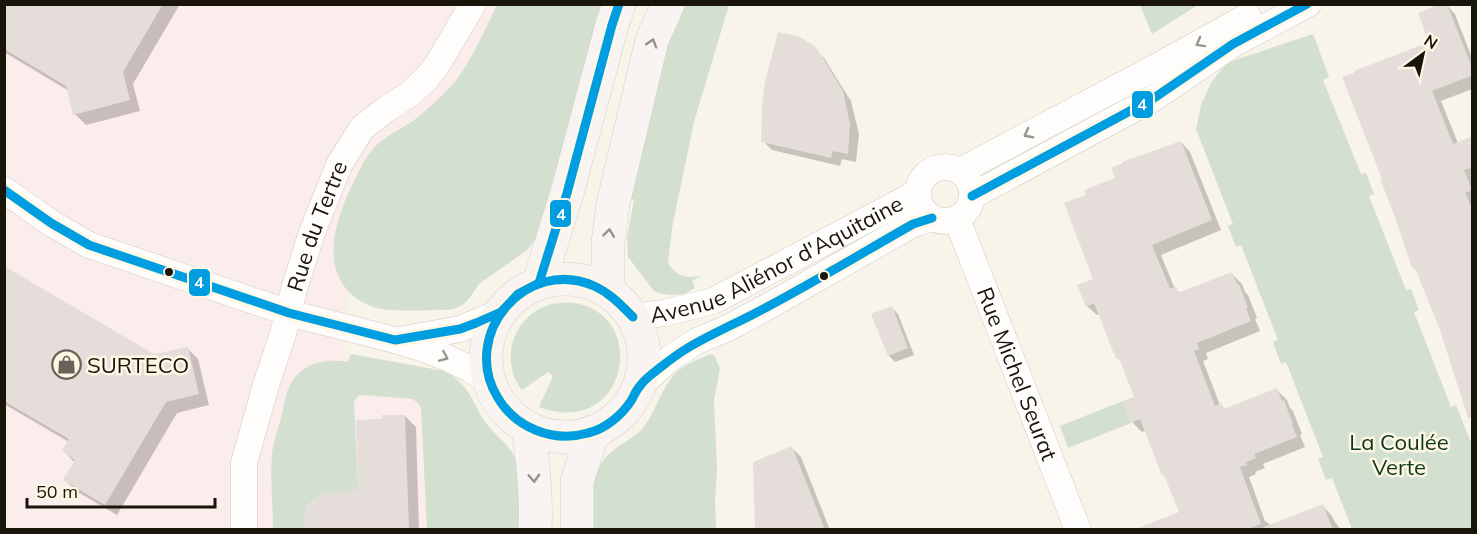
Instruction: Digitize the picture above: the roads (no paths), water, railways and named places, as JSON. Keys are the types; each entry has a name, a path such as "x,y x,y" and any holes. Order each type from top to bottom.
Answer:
{"main road":[{"path":"539,283 567,193 619,4"},
{"path":"608,292 608,243 613,204 652,40 668,4"},
{"path":"557,279 592,284 608,292 622,303 633,317 644,351 644,369 632,401 621,414 593,432 577,436 560,436 544,434 528,428 502,405 490,382 487,350 493,326 501,312 518,294 539,283 557,279"},
{"path":"528,428 535,477 535,530"},
{"path":"577,530 577,481 593,432"}],"street":[{"name":"Rue du Tertre","path":"244,530 244,463 266,385 284,334 294,290 310,238 339,165 362,128 410,94 426,79 473,4"},
{"path":"960,171 1269,4"},
{"path":"972,196 1154,98 1233,44 1308,4"},
{"path":"946,167 960,171 969,182 972,196 965,213 945,218 926,214 918,200 917,192 925,175 933,169 946,167"},
{"path":"4,190 51,223 89,245 289,313 395,340 445,357 490,382"},
{"name":"Avenue Aliénor d'Aquitaine","path":"633,317 664,313 712,301 917,192"},
{"name":"Avenue Aliénor d'Aquitaine","path":"639,386 672,357 697,341 728,328 767,307 913,224 945,218"},
{"name":"Rue Michel Seurat","path":"945,218 1078,530"},
{"path":"395,340 460,329 501,312"}],"place":[{"name":"SURTECO","path":"66,365"}],"park label":[{"name":"La Coulée Verte","path":"1399,455"}]}
